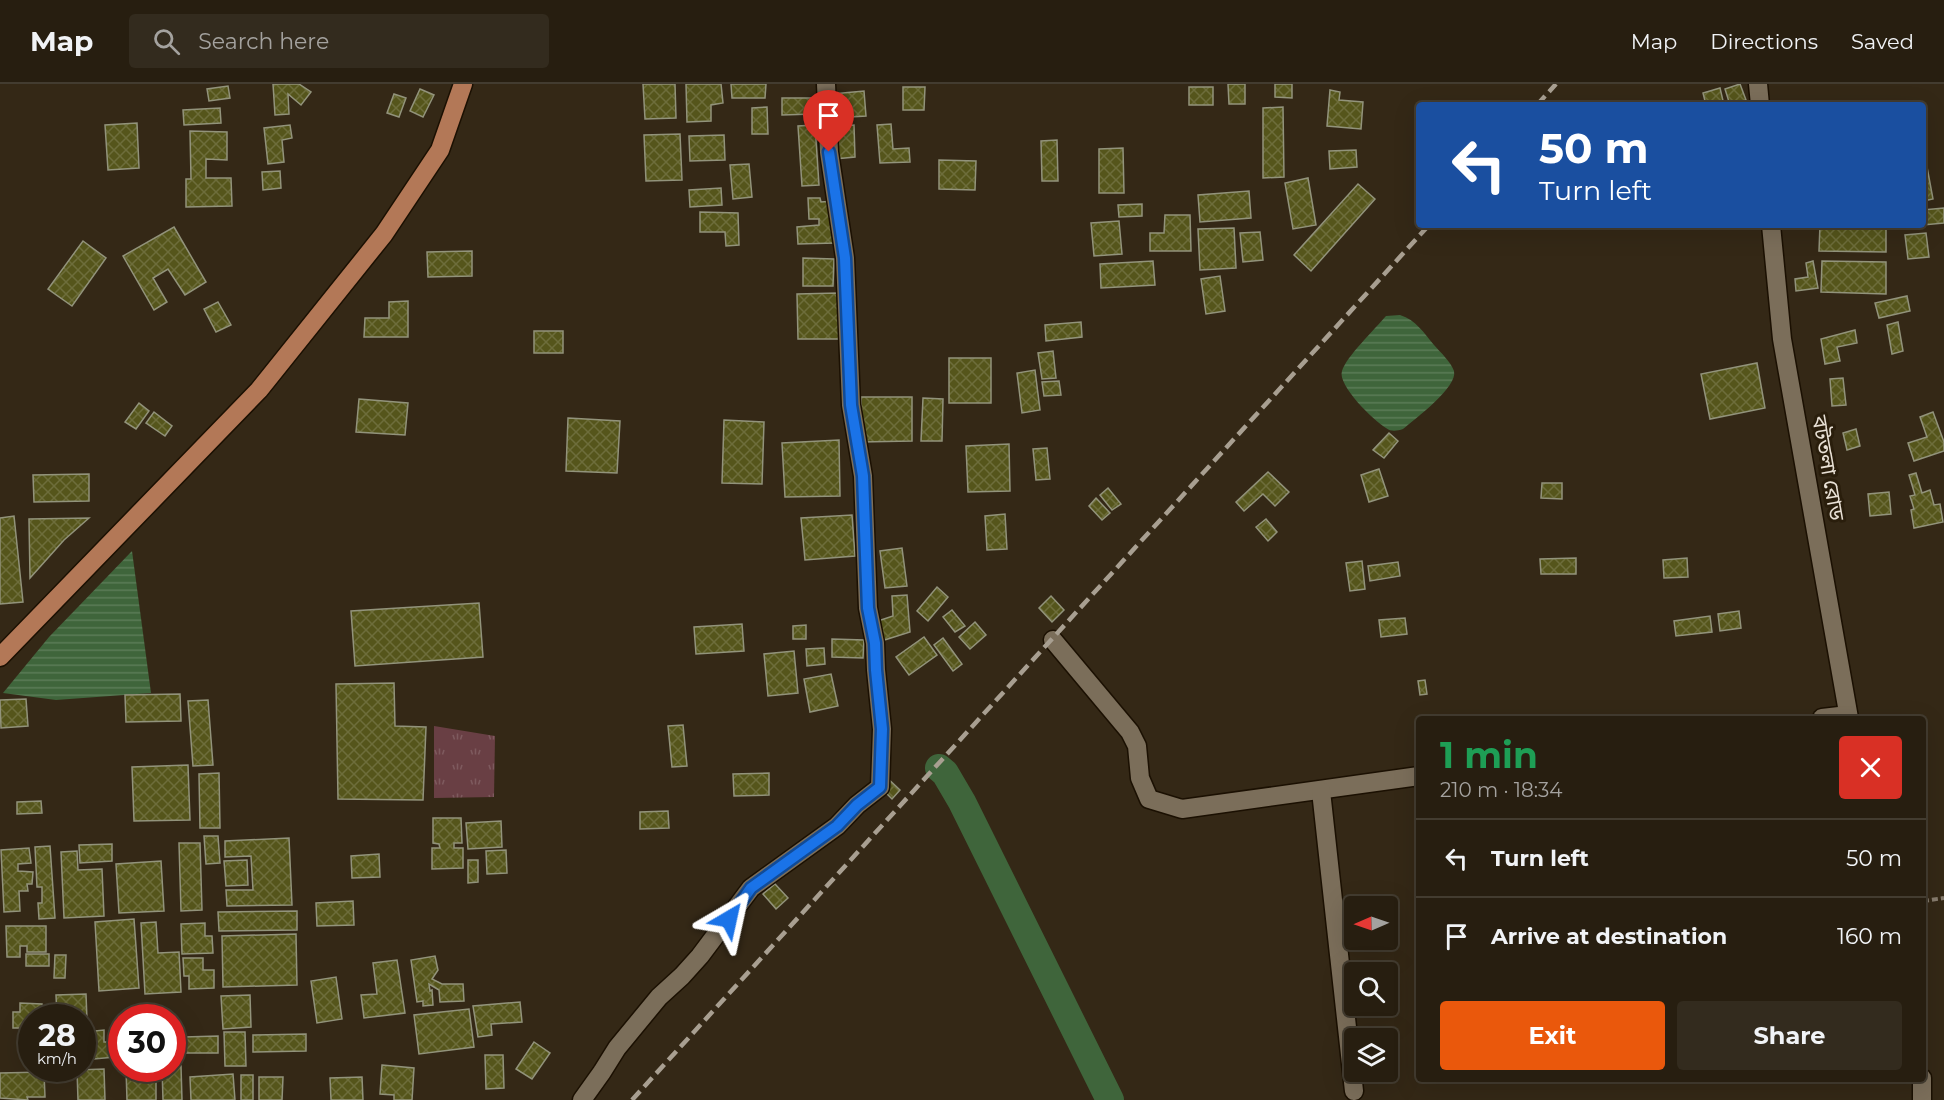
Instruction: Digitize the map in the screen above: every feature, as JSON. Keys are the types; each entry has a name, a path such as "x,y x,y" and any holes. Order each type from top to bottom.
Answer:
{"main road":[{"path":"0,657 267,380 384,234 440,150 463,84"}],"street":[{"path":"582,1100 617,1048 659,997 700,956 751,888 837,826 857,805 880,787 882,729 875,643 868,608 863,476 851,405 845,258 829,152 826,84"},
{"path":"1758,84 1760,102"},
{"name":"বটতলা রোড","path":"1772,228 1782,339 1849,716"},
{"path":"1053,640 1130,732 1137,746 1140,778 1149,799 1182,809 1416,776"},
{"path":"1322,790 1354,1091"},
{"path":"1922,1082 1922,1100"}],"path":[{"path":"1926,901 1944,898"}],"green space":[{"path":"434,726 495,736 494,797 434,798"}],"shaded area":[{"path":"1400,315 1419,327 1454,371 1453,378 1443,394 1403,429 1394,431 1380,424 1365,411 1345,385 1342,371 1355,351 1386,316"},
{"path":"132,551 151,693 56,700 3,693 49,637"}],"building":[{"path":"273,84 299,84 311,92 301,105 288,94 289,114 275,115"},
{"path":"643,84 675,84 676,118 645,119"},
{"path":"686,84 721,84 723,103 711,105 711,121 687,122"},
{"path":"731,84 766,84 765,98 732,98"},
{"path":"1228,84 1245,84 1245,104 1229,104"},
{"path":"1275,84 1292,84 1292,98 1275,97"},
{"path":"1740,84 1746,100 1729,102 1725,89"},
{"path":"228,86 230,98 209,101 207,89"},
{"path":"903,87 925,87 924,110 903,110"},
{"path":"1189,87 1213,87 1213,105 1189,105"},
{"path":"1720,88 1723,102 1705,102 1703,93"},
{"path":"420,89 434,95 423,117 410,111"},
{"path":"1330,90 1340,92 1339,100 1363,102 1361,129 1327,126"},
{"path":"864,91 866,116 834,118 832,94"},
{"path":"394,94 406,98 399,117 387,113"},
{"path":"782,98 813,98 813,114 782,115"},
{"path":"767,107 768,134 752,134 752,108"},
{"path":"1283,107 1284,177 1263,178 1263,108"},
{"path":"220,108 221,123 184,125 183,110"},
{"path":"137,123 139,168 108,170 105,125"},
{"path":"891,124 893,149 909,148 910,162 880,163 877,125"},
{"path":"290,125 292,138 282,140 284,162 268,164 264,128"},
{"path":"815,125 819,185 802,186 798,126"},
{"path":"854,125 855,157 835,159 833,127"},
{"path":"190,131 227,132 227,160 206,159 206,178 231,178 232,206 186,207 186,179 191,179"},
{"path":"680,134 682,180 646,181 644,135"},
{"path":"724,135 725,160 690,161 689,136"},
{"path":"1057,140 1058,181 1042,181 1041,141"},
{"path":"1123,148 1124,193 1099,193 1099,149"},
{"path":"1356,150 1357,167 1330,169 1329,151"},
{"path":"939,160 976,161 975,190 939,189"},
{"path":"749,164 752,197 733,199 730,165"},
{"path":"1926,167 1933,199 1926,200"},
{"path":"280,171 281,188 263,190 262,172"},
{"path":"1308,178 1316,225 1293,229 1285,183"},
{"path":"1358,184 1375,199 1311,271 1294,255"},
{"path":"721,188 722,205 690,207 689,190"},
{"path":"1249,191 1251,218 1200,222 1198,195"},
{"path":"808,198 820,198 821,202 833,201 835,243 798,244 797,227 819,225 819,219 809,219"},
{"path":"1142,204 1142,216 1119,217 1118,205"},
{"path":"1944,208 1944,223 1926,225 1926,210"},
{"path":"700,212 738,213 739,245 726,246 725,232 700,232"},
{"path":"1165,215 1190,215 1191,251 1150,251 1150,233 1164,233"},
{"path":"1119,221 1122,254 1094,256 1091,223"},
{"path":"174,227 206,282 185,295 168,269 153,278 167,302 154,310 123,256"},
{"path":"1234,228 1236,268 1200,270 1198,229"},
{"path":"1820,228 1886,228 1886,252 1819,251"},
{"path":"1260,232 1263,260 1243,262 1240,233"},
{"path":"1926,233 1929,257 1908,259 1905,235"},
{"path":"83,241 106,258 72,306 48,289"},
{"path":"472,251 472,276 428,277 427,252"},
{"path":"803,258 834,259 833,286 803,286"},
{"path":"1153,261 1155,285 1101,288 1100,264"},
{"path":"1813,261 1818,288 1796,291 1795,279 1808,277 1806,263"},
{"path":"1822,261 1886,262 1886,294 1821,292"},
{"path":"1220,276 1225,311 1206,314 1201,279"},
{"path":"838,293 839,339 798,339 797,294"},
{"path":"1907,296 1910,311 1879,318 1875,303"},
{"path":"408,301 408,337 364,337 365,318 389,318 389,302"},
{"path":"218,302 231,325 216,332 204,309"},
{"path":"1081,322 1082,337 1046,341 1045,325"},
{"path":"1898,322 1903,351 1892,354 1887,325"},
{"path":"1855,330 1857,343 1837,347 1840,361 1825,364 1821,339"},
{"path":"534,331 563,331 563,353 534,353"},
{"path":"1053,351 1056,378 1042,379 1038,353"},
{"path":"949,358 991,358 991,403 949,403"},
{"path":"1757,363 1765,408 1710,419 1701,374"},
{"path":"1035,370 1040,410 1022,413 1017,373"},
{"path":"1843,378 1846,405 1832,406 1830,379"},
{"path":"1059,381 1061,395 1044,396 1042,382"},
{"path":"861,397 912,397 912,441 861,442"},
{"path":"923,398 943,399 942,441 921,441"},
{"path":"359,399 408,403 405,435 356,432"},
{"path":"139,403 149,411 136,429 125,422"},
{"path":"154,412 172,426 165,436 146,423"},
{"path":"1933,412 1944,442 1944,451 1914,461 1908,443 1927,437 1920,417"},
{"path":"568,418 620,421 617,473 566,471"},
{"path":"724,420 764,422 762,484 722,483"},
{"path":"1856,429 1860,446 1847,450 1843,433"},
{"path":"1389,433 1398,441 1384,458 1373,450"},
{"path":"839,440 840,496 785,497 782,443"},
{"path":"1009,444 1010,491 968,492 966,446"},
{"path":"1047,448 1050,479 1036,480 1033,449"},
{"path":"1379,469 1388,496 1369,502 1361,475"},
{"path":"1268,472 1289,492 1275,506 1263,494 1244,511 1236,502"},
{"path":"1916,473 1922,493 1930,490 1934,505 1940,504 1943,522 1914,528 1911,510 1914,509 1910,496 1915,495 1909,475"},
{"path":"89,474 89,501 34,502 33,475"},
{"path":"1542,483 1562,483 1562,499 1541,498"},
{"path":"1108,488 1121,504 1112,510 1100,495"},
{"path":"1889,492 1891,514 1870,516 1868,494"},
{"path":"1096,498 1110,513 1102,520 1089,506"},
{"path":"1005,514 1007,549 987,550 985,516"},
{"path":"852,515 855,556 805,560 801,518"},
{"path":"14,516 23,602 0,604 0,518"},
{"path":"89,518 64,540 30,578 29,519"},
{"path":"1266,519 1277,532 1268,541 1256,527"},
{"path":"902,548 907,586 885,588 880,551"},
{"path":"1576,558 1576,574 1541,574 1540,559"},
{"path":"1687,558 1688,577 1664,578 1663,560"},
{"path":"1362,561 1365,589 1350,591 1346,563"},
{"path":"1398,562 1400,576 1370,581 1368,566"},
{"path":"937,587 948,597 928,621 917,611"},
{"path":"907,595 910,632 875,643 869,624 893,616 892,596"},
{"path":"1051,596 1064,610 1052,622 1039,608"},
{"path":"479,603 483,657 355,666 351,611"},
{"path":"952,610 965,626 955,632 943,617"},
{"path":"1739,611 1741,628 1720,631 1718,614"},
{"path":"1710,616 1712,632 1676,636 1674,621"},
{"path":"1405,618 1407,634 1381,637 1379,620"},
{"path":"975,622 986,635 970,649 959,637"},
{"path":"742,624 744,651 696,654 694,627"},
{"path":"806,625 806,639 793,639 793,626"},
{"path":"924,637 937,655 909,675 896,657"},
{"path":"943,638 962,664 953,671 934,645"},
{"path":"832,639 864,640 863,658 832,657"},
{"path":"824,648 825,664 807,666 806,649"},
{"path":"794,651 798,693 768,696 764,654"},
{"path":"831,674 838,706 810,712 804,679"},
{"path":"1425,680 1427,694 1420,695 1418,681"},
{"path":"394,683 395,726 426,727 423,800 338,799 336,684"},
{"path":"180,694 181,721 126,722 125,695"},
{"path":"26,699 28,726 1,728 0,700"},
{"path":"208,700 213,765 193,766 188,701"},
{"path":"683,725 687,766 672,767 668,726"},
{"path":"188,765 190,820 134,821 132,767"},
{"path":"219,773 220,828 200,828 199,774"},
{"path":"769,773 769,795 734,796 733,774"},
{"path":"883,774 900,790 892,799 875,782"},
{"path":"41,801 42,813 17,814 17,802"},
{"path":"668,811 669,828 640,829 640,812"},
{"path":"433,818 461,818 462,843 454,843 454,848 463,848 463,868 432,869 432,848 440,848 439,844 433,843"},
{"path":"501,821 502,847 468,849 466,823"},
{"path":"204,836 218,836 220,863 206,864"},
{"path":"289,838 292,905 227,906 226,890 253,890 251,856 225,857 225,841"},
{"path":"179,843 200,843 202,910 181,911"},
{"path":"112,844 112,861 80,863 79,845"},
{"path":"50,846 55,918 39,919 38,903 42,903 42,887 37,887 35,847"},
{"path":"29,848 31,863 18,864 18,871 33,872 32,884 27,884 28,891 19,891 20,911 4,912 1,850"},
{"path":"506,850 507,873 487,874 486,851"},
{"path":"77,851 78,870 102,869 104,916 64,918 61,852"},
{"path":"379,854 380,877 352,878 351,856"},
{"path":"247,860 248,885 226,886 224,861"},
{"path":"468,860 478,860 478,882 468,883"},
{"path":"161,861 164,911 119,913 116,864"},
{"path":"775,884 788,898 776,909 763,894"},
{"path":"353,901 354,925 317,926 316,903"},
{"path":"297,911 297,930 219,931 218,912"},
{"path":"134,919 139,988 99,991 95,922"},
{"path":"156,922 158,953 179,952 181,992 145,994 141,923"},
{"path":"205,923 205,936 212,936 213,953 182,954 181,924"},
{"path":"6,926 46,926 46,952 27,952 27,946 20,946 20,957 7,957"},
{"path":"296,934 297,985 223,987 222,936"},
{"path":"26,954 49,954 49,966 26,966"},
{"path":"55,955 66,955 65,978 54,978"},
{"path":"435,956 438,970 432,979 442,984 463,984 464,1001 440,1002 439,990 429,984 430,991 432,990 433,1005 423,1006 423,1001 417,1002 411,960"},
{"path":"183,958 203,958 203,970 214,970 214,988 189,989 189,976 184,976"},
{"path":"397,960 405,1013 364,1018 361,995 377,994 373,963"},
{"path":"336,977 342,1019 317,1023 311,981"},
{"path":"86,994 86,1004 56,1004 56,995"},
{"path":"250,995 251,1027 223,1029 221,996"},
{"path":"520,1002 522,1022 491,1024 492,1035 478,1037 473,1006"},
{"path":"469,1009 474,1047 419,1054 414,1015"},
{"path":"13,1012 18,1012 18,1028 13,1028"},
{"path":"104,1030 104,1042 108,1042 108,1058 96,1059 96,1031"},
{"path":"224,1032 245,1032 246,1066 225,1066"},
{"path":"306,1034 306,1051 253,1052 253,1035"},
{"path":"218,1036 218,1053 186,1053 186,1037"},
{"path":"534,1042 550,1053 532,1079 516,1069"},
{"path":"485,1055 503,1055 504,1088 486,1089"},
{"path":"382,1065 414,1068 412,1100 394,1100 394,1095 380,1094"},
{"path":"96,1069 104,1069 105,1100 78,1100 77,1082 96,1082"},
{"path":"0,1073 18,1073 18,1082 44,1082 45,1097 27,1097 28,1100 0,1098"},
{"path":"233,1074 235,1100 191,1100 190,1077"},
{"path":"241,1075 253,1075 253,1100 241,1100"},
{"path":"259,1077 283,1077 282,1100 259,1100"},
{"path":"362,1077 363,1100 331,1100 330,1078"},
{"path":"126,1082 156,1082 156,1100 127,1100"},
{"path":"162,1082 181,1082 182,1100 163,1100"}],"waterway":[{"path":"939,768 945,773 962,802 1110,1100"}],"railway":[{"path":"1540,102 1556,84"},
{"path":"632,1100 1426,228"}],"route":[{"path":"729,919 751,888 837,826 857,805 880,787 882,729 875,643 868,608 863,476 851,405 845,258 829,152"}]}
